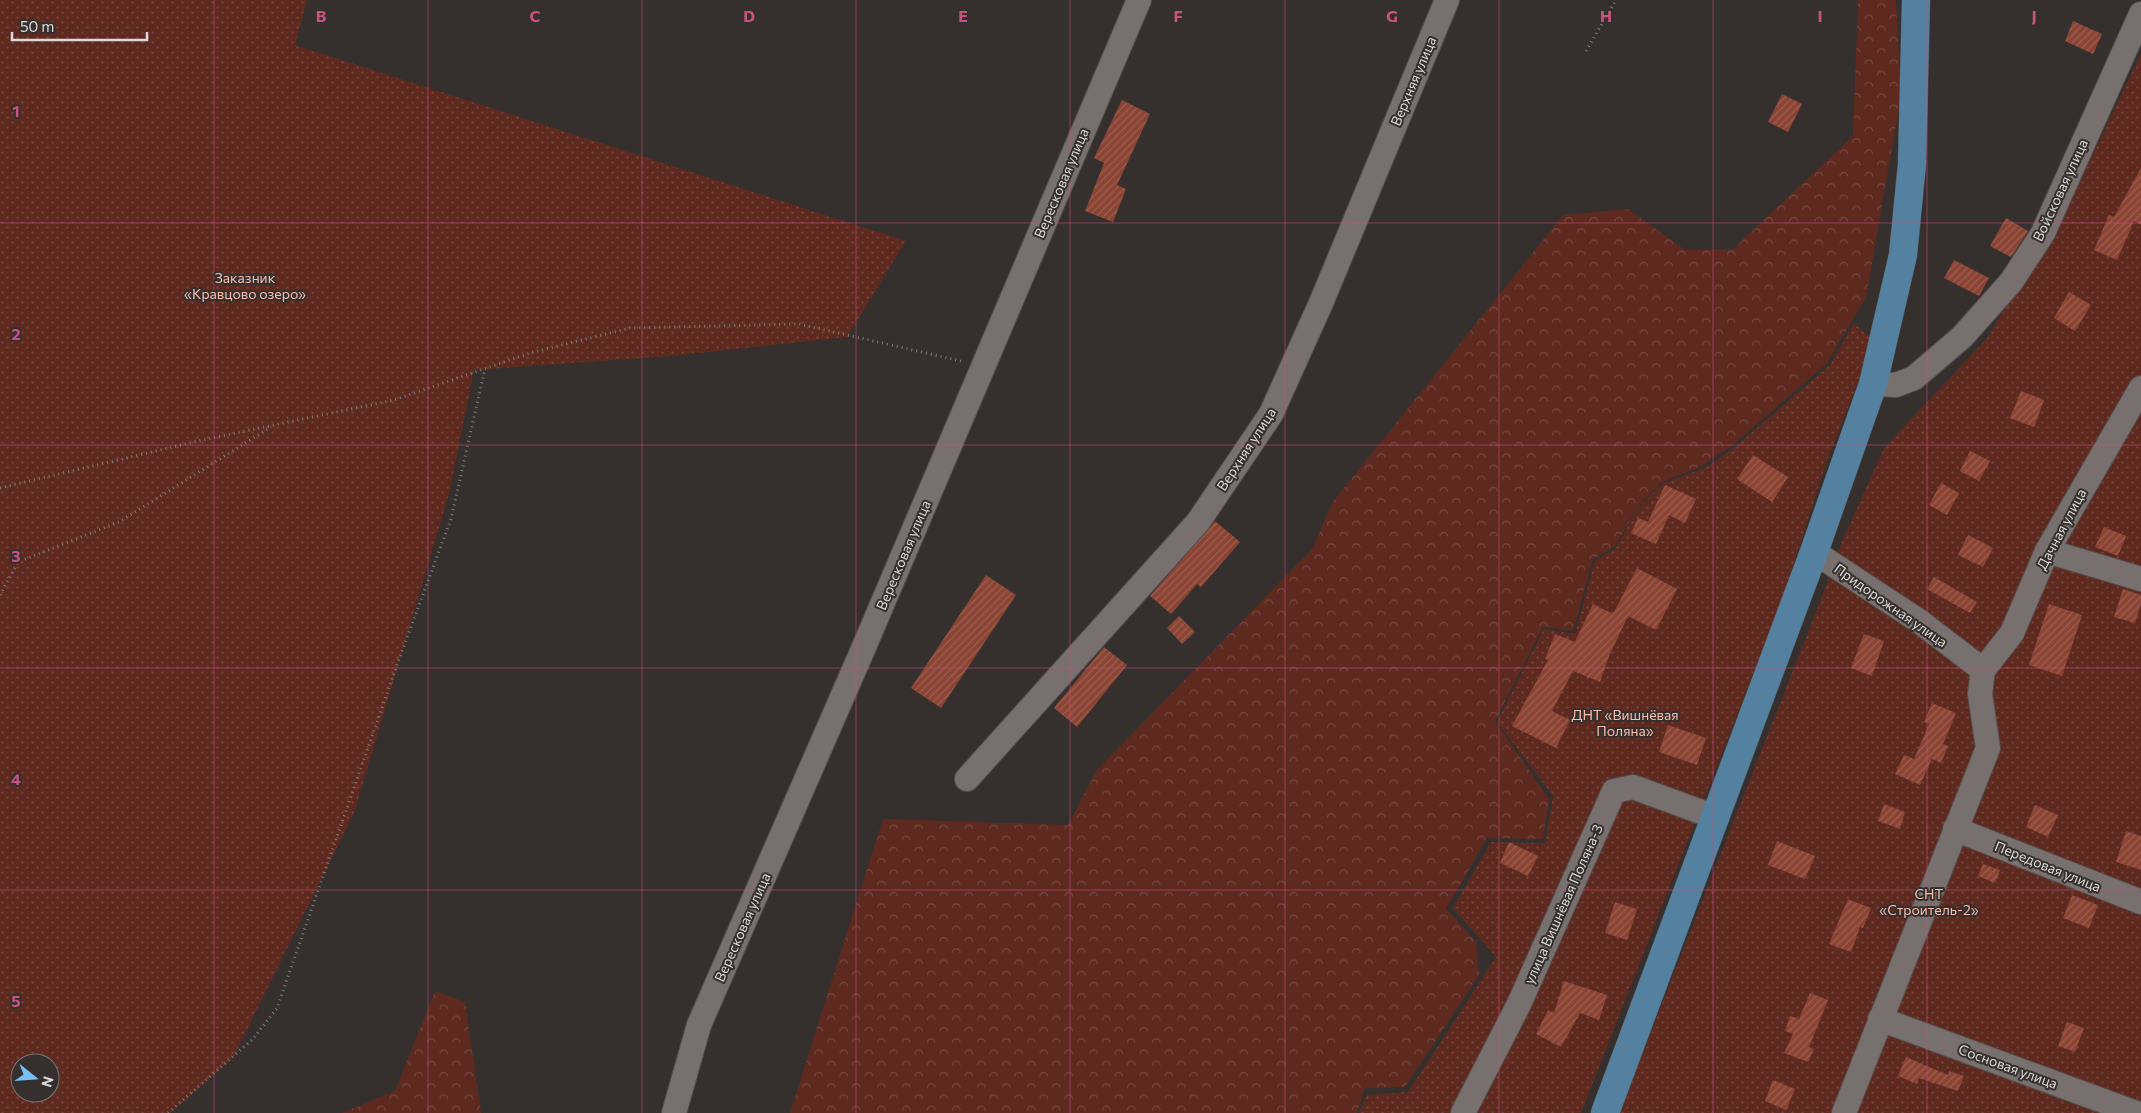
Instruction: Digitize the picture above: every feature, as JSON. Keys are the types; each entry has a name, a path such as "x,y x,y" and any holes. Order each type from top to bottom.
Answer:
{"main road":[{"path":"1605,1113 1814,552 1874,384 1903,255 1912,164 1916,0"}],"street":[{"name":"Вересковая улица","path":"674,1113 699,1025 864,647 1139,0"},
{"name":"Верхняя улица","path":"967,779 1198,522 1271,414 1321,303 1447,0"},
{"name":"Войсковая улица","path":"1874,384 1896,385 1914,378 1962,338 2011,282 2042,232 2141,14"},
{"name":"Дачная улица","path":"1983,670 2012,633 2047,551 2141,388"},
{"path":"2047,551 2141,579"},
{"name":"Придорожная улица","path":"1814,552 1919,621 1983,670"},
{"path":"1844,1113 1988,748 1980,694 1983,670"},
{"name":"улица Вишнёвая Поляна-3","path":"1463,1113 1519,1004 1614,791 1634,787 1715,817"},
{"name":"Передовая улица","path":"1955,829 2141,902"},
{"name":"Сосновая улица","path":"1880,1018 2136,1113"}],"path":[{"path":"1586,51 1616,0"},
{"path":"0,488 274,425 394,400 530,353 630,328 799,324 983,366"},
{"path":"168,1113 254,1039 277,1008 398,662 451,520 485,368"},
{"path":"0,595 18,562 119,522 274,425"}],"green space":[{"name":"Заказник «Кравцово озеро»","path":"0,0 307,0 295,45 906,241 847,337 670,356 474,370 449,494 354,813 233,1058 170,1113 0,1113"},
{"path":"1858,0 1896,0 1901,96 1866,297 1827,363 1734,444 1702,466 1660,483 1638,507 1614,547 1593,559 1573,631 1543,627 1495,721 1549,799 1543,839 1487,838 1446,909 1476,941 1479,975 1405,1087 1365,1088 1357,1113 790,1113 883,819 1068,825 1097,770 1313,548 1332,503 1563,215 1628,209 1685,250 1733,249 1853,136"},
{"name":"СНТ «Строитель-2»","path":"2141,54 2141,1113 1619,1113 1825,589 1836,555 1884,448 1987,338 2073,196"},
{"name":"ДНТ «Вишнёвая Поляна»","path":"1854,323 1874,341 1827,461 1781,602 1581,1113 1359,1113 1367,1095 1408,1092 1496,957 1453,908 1491,842 1545,843 1553,796 1497,722 1544,629 1575,634 1595,561 1615,549 1638,508 1662,484 1707,467 1735,447 1830,365"},
{"path":"435,991 465,1002 481,1113 342,1113 395,1091"}],"building":[{"path":"2073,21 2102,34 2093,54 2065,41"},
{"path":"1782,94 1802,104 1788,132 1768,122"},
{"path":"1122,100 1150,114 1117,185 1126,189 1113,222 1085,211 1104,163 1094,158"},
{"path":"2141,168 2141,225 2134,221 2117,260 2094,250 2109,215 2114,217"},
{"path":"2006,218 2028,231 2011,257 1990,246"},
{"path":"1954,260 1989,278 1979,296 1944,278"},
{"path":"2069,292 2091,305 2075,331 2054,318"},
{"path":"2021,391 2044,400 2034,427 2010,418"},
{"path":"1970,451 1990,461 1979,481 1960,471"},
{"path":"1753,455 1788,477 1772,502 1737,479"},
{"path":"1941,483 1959,493 1947,515 1929,505"},
{"path":"1665,485 1696,499 1685,523 1669,515 1656,544 1631,533 1638,518 1648,522"},
{"path":"1215,521 1240,542 1201,587 1197,584 1171,614 1150,596"},
{"path":"2104,527 2126,536 2118,556 2095,547"},
{"path":"1968,535 1993,548 1983,567 1958,555"},
{"path":"1637,568 1677,589 1656,630 1628,616 1609,656 1600,682 1573,671 1552,711 1570,720 1556,748 1512,726 1548,660 1545,659 1555,634 1575,642 1593,604 1613,614"},
{"path":"986,575 1016,595 941,708 911,688"},
{"path":"1934,577 1977,602 1970,613 1927,589"},
{"path":"2123,589 2141,595 2141,604 2135,623 2114,617"},
{"path":"2049,604 2082,615 2062,676 2029,665"},
{"path":"1179,616 1195,632 1182,644 1167,628"},
{"path":"1864,634 1884,641 1872,676 1851,668"},
{"path":"1104,647 1127,665 1077,727 1054,708"},
{"path":"1932,703 1956,713 1943,744 1948,746 1941,763 1932,759 1920,785 1895,774 1904,755 1914,759 1929,724 1924,722"},
{"path":"1668,725 1706,738 1697,765 1659,752"},
{"path":"1884,804 1905,812 1900,829 1878,821"},
{"path":"2035,805 2058,815 2048,837 2026,827"},
{"path":"2126,831 2141,836 2141,870 2116,862"},
{"path":"1777,841 1815,856 1805,879 1768,865"},
{"path":"1509,842 1538,856 1528,876 1500,863"},
{"path":"1983,864 2000,870 1995,883 1978,876"},
{"path":"2072,895 2098,905 2089,928 2063,918"},
{"path":"1848,899 1871,908 1863,928 1860,927 1851,952 1829,944"},
{"path":"1615,902 1637,909 1627,940 1605,933"},
{"path":"1564,981 1607,995 1599,1020 1580,1013 1561,1047 1536,1034 1548,1010 1554,1013"},
{"path":"1810,993 1828,1000 1809,1047 1814,1049 1808,1062 1784,1053 1793,1034 1785,1031 1790,1016 1799,1019"},
{"path":"2067,1022 2084,1028 2075,1052 2058,1046"},
{"path":"1906,1057 1948,1075 1949,1071 1964,1076 1958,1091 1919,1078 1917,1084 1898,1076"},
{"path":"1773,1080 1795,1089 1786,1110 1765,1101"}]}
